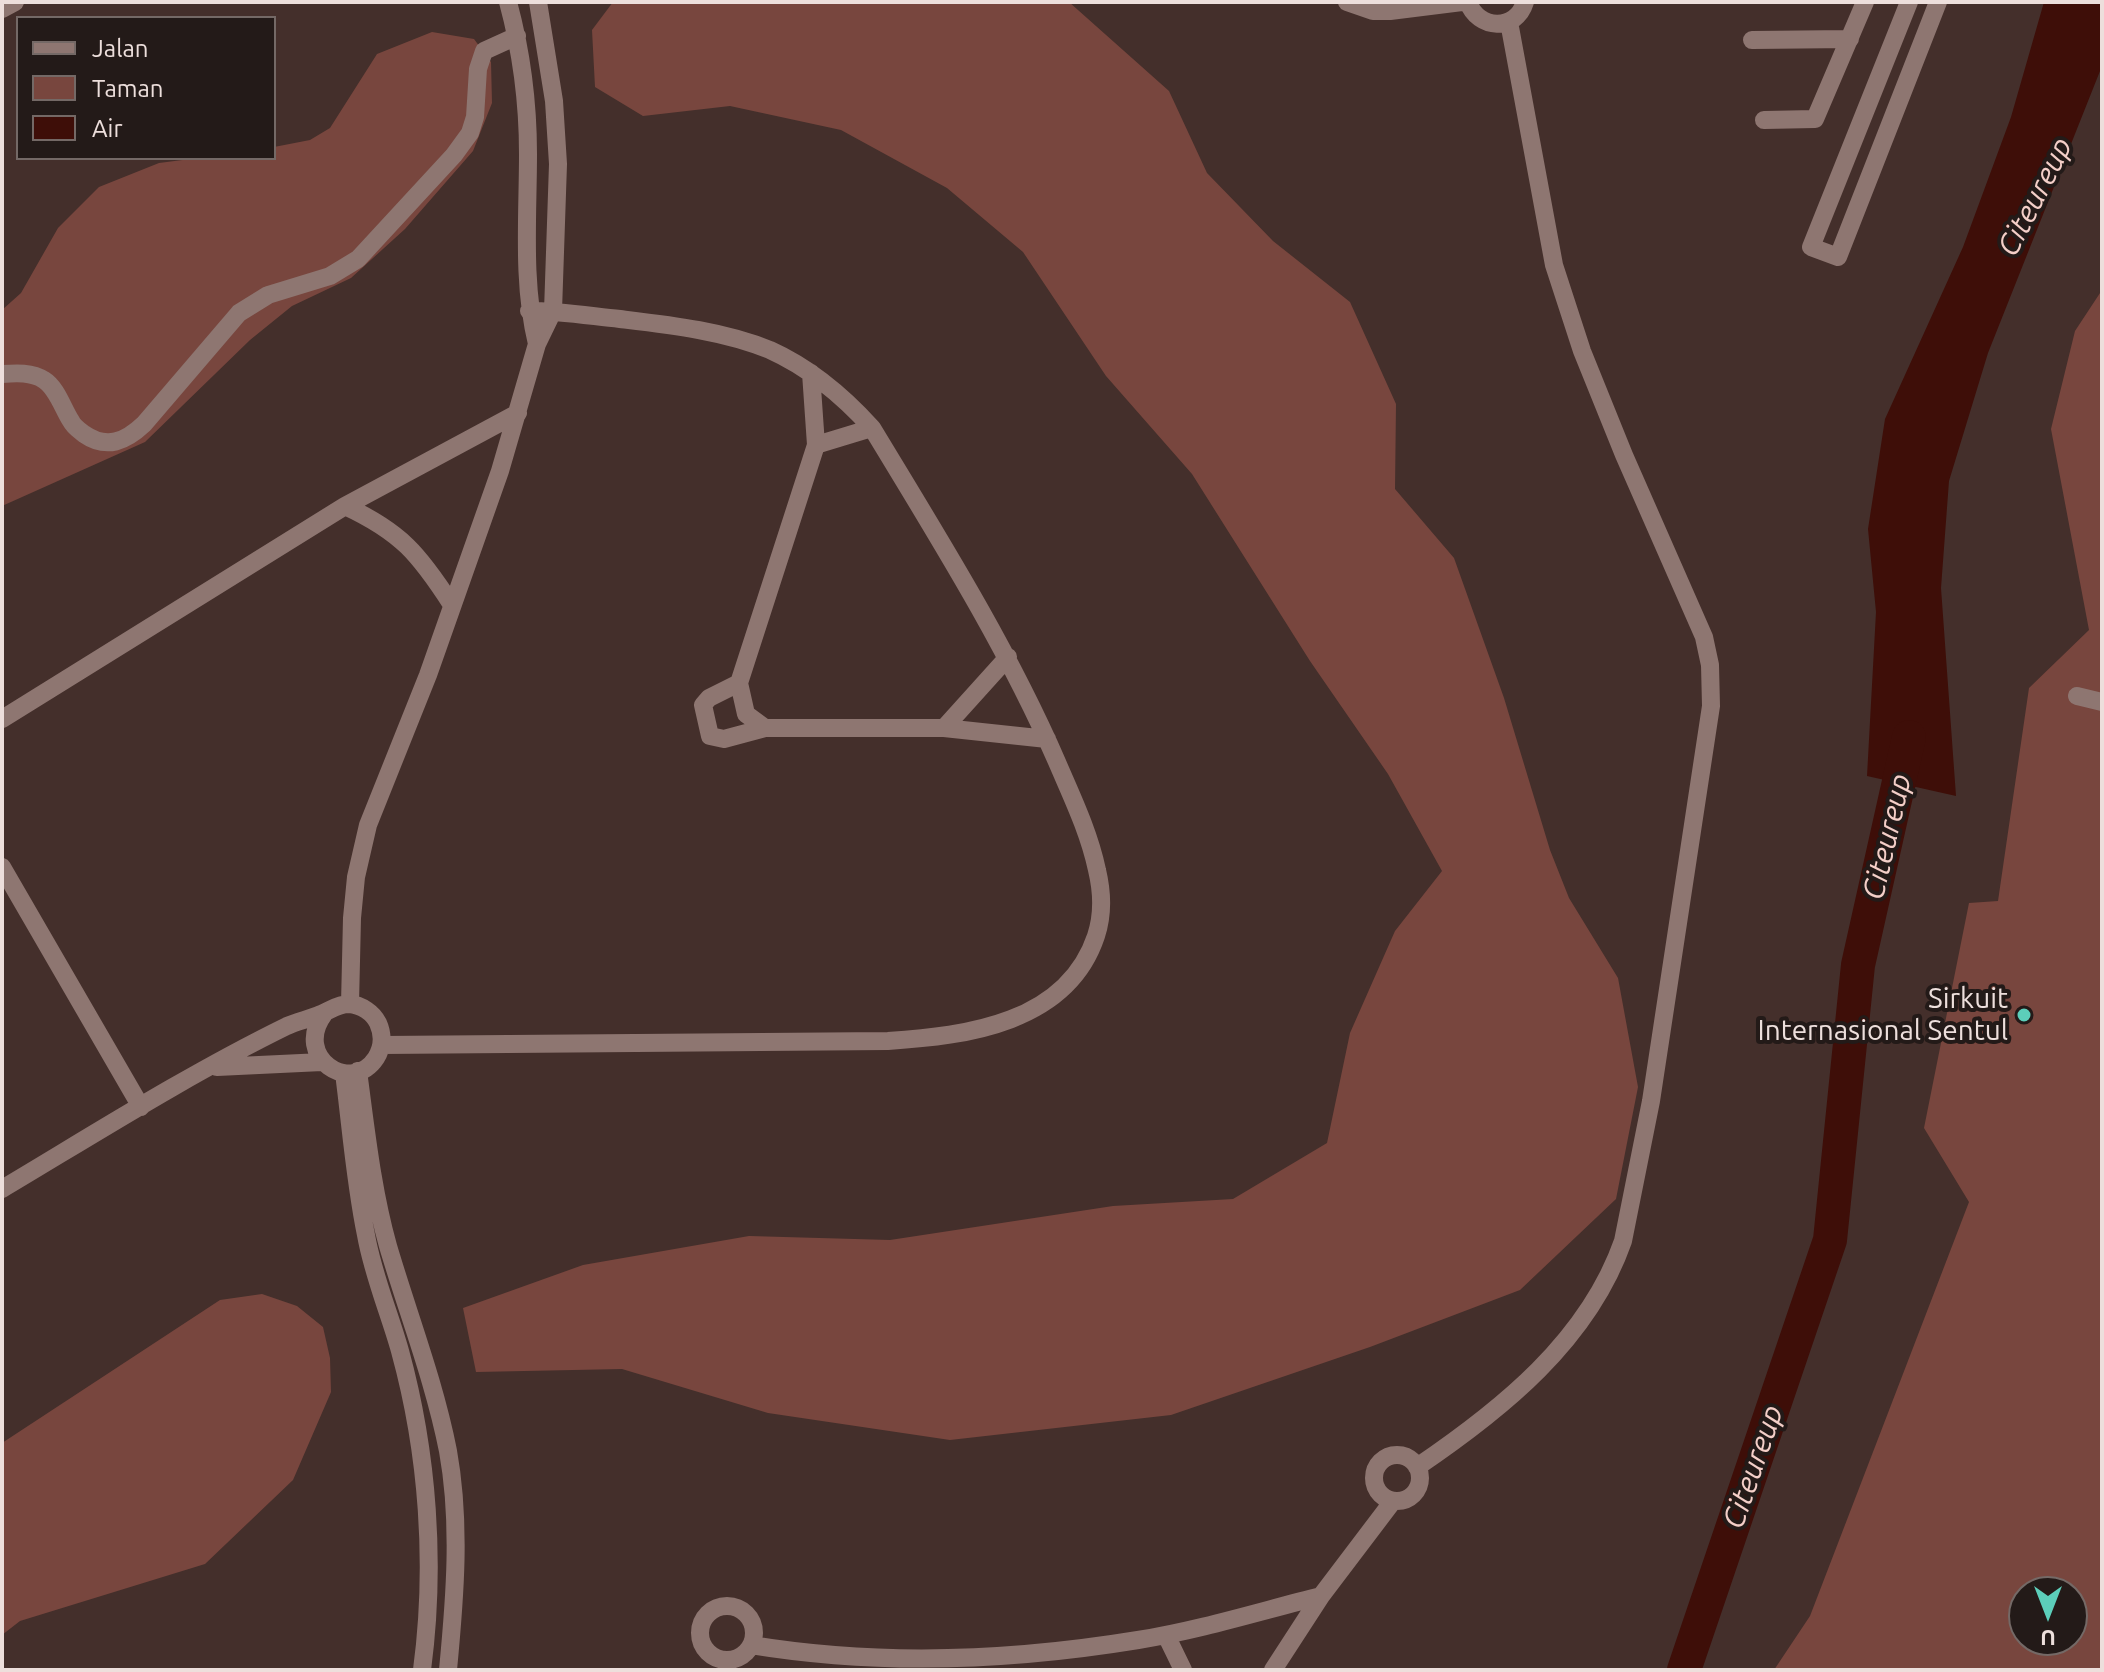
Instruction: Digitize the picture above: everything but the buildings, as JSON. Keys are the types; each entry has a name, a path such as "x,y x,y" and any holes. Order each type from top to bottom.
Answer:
{"street":[{"path":"2,9 15,2"},
{"path":"508,2 517,36 528,149 529,311 537,344"},
{"path":"350,1004 356,877 368,825 428,675 518,413 537,344 553,311 558,164 554,101 538,2"},
{"path":"1347,2 1373,11 1465,2 1488,24 1509,22 1518,16 1525,2"},
{"path":"1764,120 1815,119 1865,2"},
{"path":"1909,2 1811,247 1838,257 1938,2"},
{"path":"1417,1467 1491,1414 1526,1384 1591,1307 1616,1262 1651,1101 1711,706 1710,665 1704,637 1582,351 1554,265 1509,22"},
{"path":"2,374 22,373 46,380 73,426 92,439 118,442 130,437 239,313 268,295 330,276 358,259 454,155 470,133 478,94 478,69 484,51 517,36"},
{"path":"1752,40 1850,39"},
{"path":"382,1045 888,1041 979,1031 1014,1019 1066,986 1082,966 1096,935 1101,913 1097,868 1085,827 1008,657 872,428 852,406 811,373 770,350 678,326 553,311 529,311"},
{"path":"765,728 746,714 739,683 816,445 811,373"},
{"path":"2,719 345,506 518,413"},
{"path":"816,445 872,428"},
{"path":"345,506 372,519 410,547 426,565 452,605"},
{"path":"944,728 1008,657"},
{"path":"739,683 709,698 703,705 710,736 724,739 765,728 944,728 1047,739"},
{"path":"2077,696 2102,702"},
{"path":"3,873 141,1107"},
{"path":"2,1189 211,1067 290,1025 324,1014 336,1006 350,1004 364,1008 375,1017 381,1030 382,1045 369,1066 351,1072 332,1069 322,1062 315,1050 313,1037 316,1024 324,1014"},
{"path":"211,1067 322,1062"},
{"path":"351,1072 365,1234 400,1351 425,1473 427,1600 422,1670"},
{"path":"351,1072 383,1223 426,1358 448,1453 455,1514 456,1560 448,1670"},
{"path":"1404,1456 1417,1467 1420,1477 1412,1495 1393,1501 1378,1493 1374,1485 1376,1469 1387,1457 1404,1456"},
{"path":"1273,1670 1321,1596 1393,1501"},
{"path":"751,1645 783,1650 926,1659 994,1657 1166,1635 1321,1596"},
{"path":"722,1606 741,1610 753,1625 751,1645 725,1665 707,1652 702,1644 701,1625 713,1609 722,1606"},
{"path":"1166,1635 1183,1670"}],"green space":[{"path":"613,2 1069,2 1169,91 1207,173 1273,241 1350,302 1396,404 1395,489 1454,558 1504,698 1550,850 1569,898 1618,978 1638,1087 1616,1199 1520,1290 1370,1347 1171,1415 950,1440 768,1413 622,1369 476,1372 463,1308 583,1265 749,1236 890,1240 1113,1206 1233,1199 1327,1143 1350,1033 1395,931 1442,871 1388,774 1310,661 1192,474 1106,376 1023,252 947,188 841,130 730,106 643,116 595,87 592,30"},
{"path":"432,32 474,39 491,62 492,103 473,151 405,229 351,278 292,306 250,340 145,442 2,506 2,310 21,293 58,228 99,187 159,163 276,160 276,147 310,140 330,128 377,54"},
{"name":"Sirkuit Internasional Sentul","path":"2102,290 2102,1670 1774,1670 1810,1616 1969,1202 1924,1128 1969,903 1998,901 2029,688 2089,630 2051,429 2075,331"},
{"path":"262,1294 297,1306 323,1327 330,1358 331,1392 293,1480 205,1564 20,1621 2,1635 2,1443 220,1300"}],"water":[{"path":"2044,2 2102,2 2102,66 1988,353 1949,481 1941,588 1956,796 1867,776 1876,612 1868,529 1885,419 1963,247 2011,117"}],"waterway":[{"name":"Citeureup","path":"1684,1670 1830,1240 1858,965 1909,737"}],"place":[{"name":"Sirkuit Internasional Sentul","path":"2024,1015"}]}
